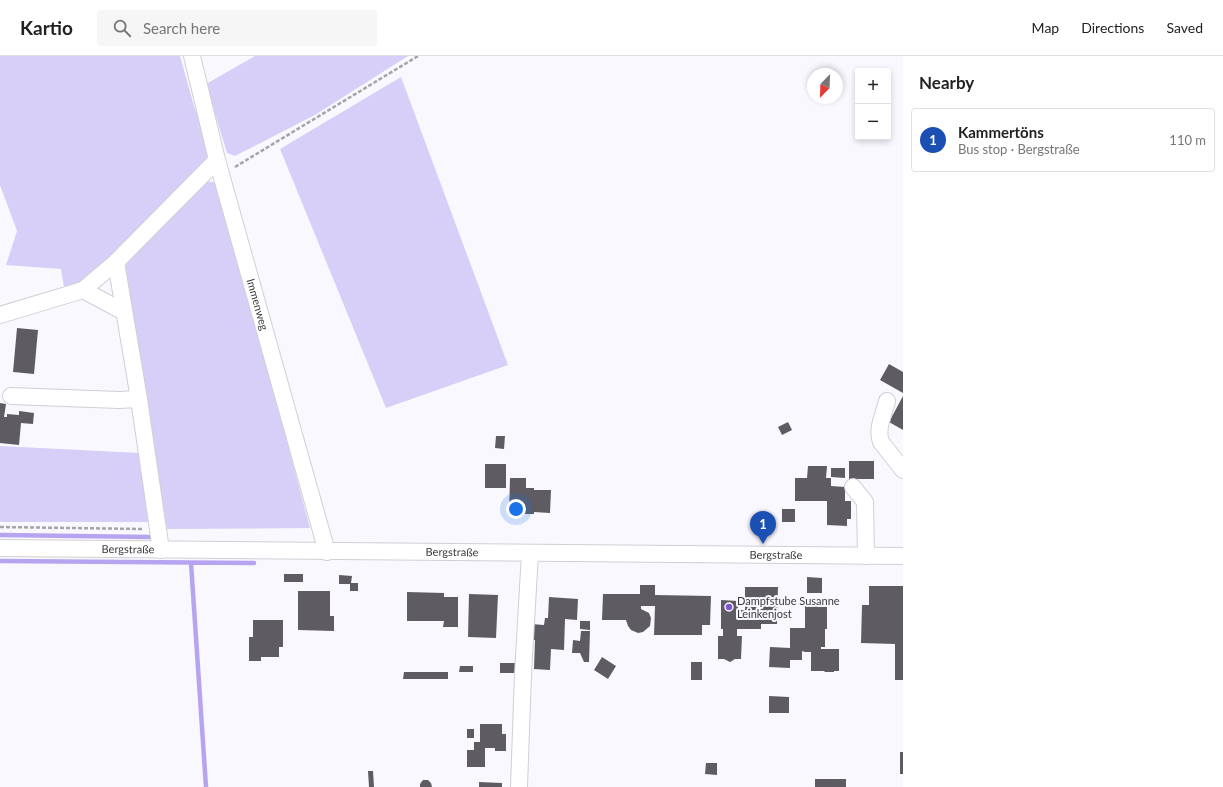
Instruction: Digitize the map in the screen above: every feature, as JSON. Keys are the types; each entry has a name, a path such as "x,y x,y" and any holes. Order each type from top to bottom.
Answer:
{"street":[{"name":"Immenweg","path":"192,56 219,166 327,552"},
{"path":"0,315 83,290 116,262 219,166"},
{"path":"116,262 162,550"},
{"path":"83,290 124,312"},
{"path":"11,396 119,400 139,399"},
{"path":"887,402 879,430 879,436 881,442 903,470"},
{"path":"853,487 865,502 866,556"},
{"name":"Bergstraße","path":"0,548 903,556"},
{"path":"519,787 523,674 530,553"}],"path":[{"path":"219,166 235,167 418,56"},
{"path":"0,528 149,529 159,532"}],"shaded area":[{"path":"0,56 180,56 194,106 209,145 206,162 97,273 77,287 64,287 61,269 6,265 17,231 0,185"},
{"path":"255,56 408,56 315,115 235,156 227,153 206,84"},
{"path":"401,77 508,365 386,408 280,149"},
{"path":"207,181 218,183 310,528 167,529 125,283 125,270 128,257"},
{"path":"0,446 140,453 148,522 0,522"}],"building":[{"path":"17,328 38,330 34,374 13,372"},
{"path":"889,364 903,372 903,393 880,380"},
{"path":"903,396 903,430 889,422"},
{"path":"0,403 6,404 4,417 7,417 7,414 19,415 19,411 34,413 33,424 21,423 19,445 0,443"},
{"path":"788,422 792,430 782,435 778,427"},
{"path":"496,436 505,436 504,449 495,448"},
{"path":"849,461 874,461 874,479 849,479"},
{"path":"485,464 506,464 506,488 485,488"},
{"path":"808,466 827,466 826,478 831,478 831,486 845,487 845,501 851,501 851,519 847,519 847,526 827,525 827,501 795,501 795,478 807,478"},
{"path":"831,468 845,468 845,478 831,477"},
{"path":"510,478 526,478 526,488 534,488 534,490 551,490 550,513 534,512 534,514 509,514"},
{"path":"782,509 795,509 795,522 782,522"},
{"path":"284,574 303,574 303,582 284,582"},
{"path":"339,575 352,576 351,583 358,583 358,591 350,591 350,584 339,584"},
{"path":"807,577 822,578 822,593 807,593"},
{"path":"640,585 655,585 655,595 711,596 710,625 702,625 702,635 654,635 655,606 641,606 641,609 649,613 651,618 650,626 643,632 638,633 631,630 626,620 602,620 603,594 640,594"},
{"path":"869,586 903,586 903,680 895,680 895,644 861,643 862,605 869,605"},
{"path":"745,587 778,587 777,624 761,624 761,629 737,629 737,636 742,636 741,659 735,659 730,662 724,659 718,659 718,636 723,636 723,629 721,629 721,600 738,601 738,610 745,610"},
{"path":"298,591 330,591 330,616 334,616 334,631 298,630"},
{"path":"407,592 444,593 444,597 458,597 458,627 443,627 444,621 407,621"},
{"path":"469,594 498,595 496,638 468,637"},
{"path":"549,597 578,599 577,620 565,619 564,650 551,649 550,670 534,669 535,640 530,640 531,624 544,625 545,618 548,618"},
{"path":"816,604 827,606 825,647 821,647 821,649 839,649 839,671 811,671 811,652 802,651 802,660 790,660 790,668 769,667 770,647 790,648 790,628 805,628 805,606 814,606"},
{"path":"253,620 283,620 283,647 279,647 279,657 261,657 261,661 249,661 249,637 253,637"},
{"path":"580,621 590,621 590,630 580,629"},
{"path":"581,631 590,631 589,662 584,662 580,653 572,653 573,640 580,641"},
{"path":"602,657 616,666 608,679 594,670"},
{"path":"691,662 702,662 702,680 691,680"},
{"path":"500,663 515,663 515,673 500,673"},
{"path":"460,666 473,666 473,672 459,672"},
{"path":"404,672 448,672 448,679 403,679"},
{"path":"769,696 789,697 789,713 769,713"},
{"path":"480,724 502,724 502,734 506,734 506,751 495,751 495,748 485,748 485,767 467,767 467,750 474,750 474,742 480,742"},
{"path":"467,729 474,729 474,738 467,738"},
{"path":"900,752 903,752 903,774 900,774"},
{"path":"706,763 717,763 717,775 705,774"},
{"path":"368,771 373,771 374,787 369,787"},
{"path":"815,779 846,779 846,787 815,787"},
{"path":"423,780 428,780 432,787 420,787"},
{"path":"479,782 502,783 502,787 479,787"}],"waterway":[{"path":"0,535 150,537"},
{"path":"0,561 254,563"},
{"path":"191,563 206,787"}],"place":[{"name":"Kammertöns","path":"763,544"},
{"name":"Dampfstube Susanne Leinkenjost","path":"729,607"}]}
